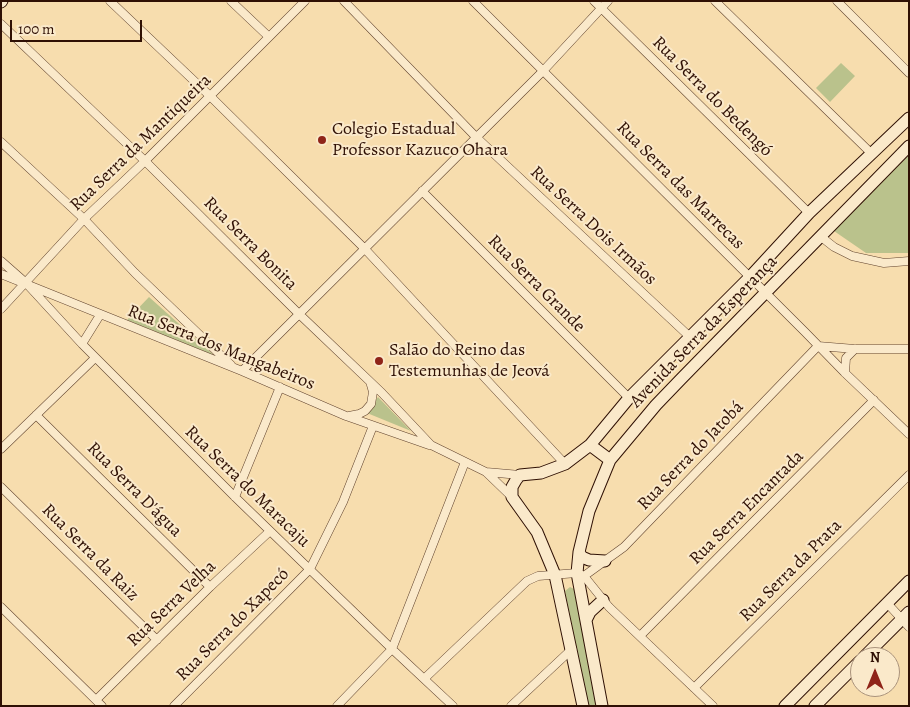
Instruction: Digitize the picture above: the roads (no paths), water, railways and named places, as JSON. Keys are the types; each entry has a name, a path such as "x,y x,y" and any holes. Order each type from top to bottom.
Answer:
{"street":[{"path":"110,1 210,96 364,248 565,464"},
{"path":"231,1 269,37"},
{"name":"Rua Serra da Mantiqueira","path":"1,309 84,219 145,161 305,1"},
{"name":"Rua Serra Dois Irmãos","path":"344,1 476,137 690,337"},
{"name":"Rua Serra das Marrecas","path":"473,1 750,276 844,373 909,434"},
{"name":"Rua Serra do Bedengó","path":"594,1 809,213"},
{"path":"242,371 543,70 608,1"},
{"path":"715,1 872,154"},
{"path":"837,1 909,73"},
{"name":"Rua Serra Bonita","path":"1,24 145,161 298,313 382,393 431,445 486,472"},
{"name":"Avenida Serra da Esperança","path":"486,472 520,475 541,473 565,464 590,445 629,398 750,276 809,213 909,118"},
{"path":"1,142 84,219 135,273 233,368"},
{"name":"Avenida Serra da Esperança","path":"602,706 586,620 579,552 589,511 610,460 656,405 909,146"},
{"name":"Rua Serra Grande","path":"422,191 629,398"},
{"path":"820,236 834,247 852,256 884,264 909,261"},
{"path":"1,261 26,283"},
{"name":"Rua Serra dos Mangabeiros","path":"1,274 242,371 346,416 431,445"},
{"name":"Rua Serra do Maracaju","path":"26,283 82,344 235,497 453,706"},
{"path":"82,344 100,315"},
{"path":"818,346 854,349 909,349"},
{"name":"Rua Serra do Jatobá","path":"580,574 605,561 631,540 818,346"},
{"path":"844,373 846,358 854,349"},
{"path":"1,449 96,358"},
{"path":"346,416 360,414 371,404 373,392 370,383"},
{"path":"235,497 280,387"},
{"name":"Rua Serra Encantada","path":"640,636 874,400"},
{"name":"Rua Serra D'água","path":"36,415 210,587"},
{"name":"Rua Serra do Xapecó","path":"174,706 310,569 343,502 373,426"},
{"path":"590,445 610,460"},
{"path":"337,706 392,649 465,462"},
{"path":"486,472 512,497 537,532 555,575 583,706"},
{"path":"512,497 512,487 520,475"},
{"name":"Rua Serra da Prata","path":"694,688 909,475"},
{"name":"Rua Serra da Raiz","path":"1,487 157,640"},
{"name":"Rua Serra Velha","path":"99,703 157,640 270,531"},
{"path":"579,552 582,557 589,560 605,561"},
{"path":"425,678 527,581 538,576 580,574 603,600 713,706"},
{"path":"785,706 909,582"},
{"path":"586,620 590,612 603,600"},
{"path":"875,647 906,620 887,604"},
{"path":"1,606 99,703"},
{"path":"511,706 572,649"},
{"path":"815,706 850,671"}],"place":[{"name":"Colegio Estadual Professor Kazuco Ohara","path":"322,140"},
{"name":"Salão do Reino das Testemunhas de Jeová","path":"379,361"}]}
